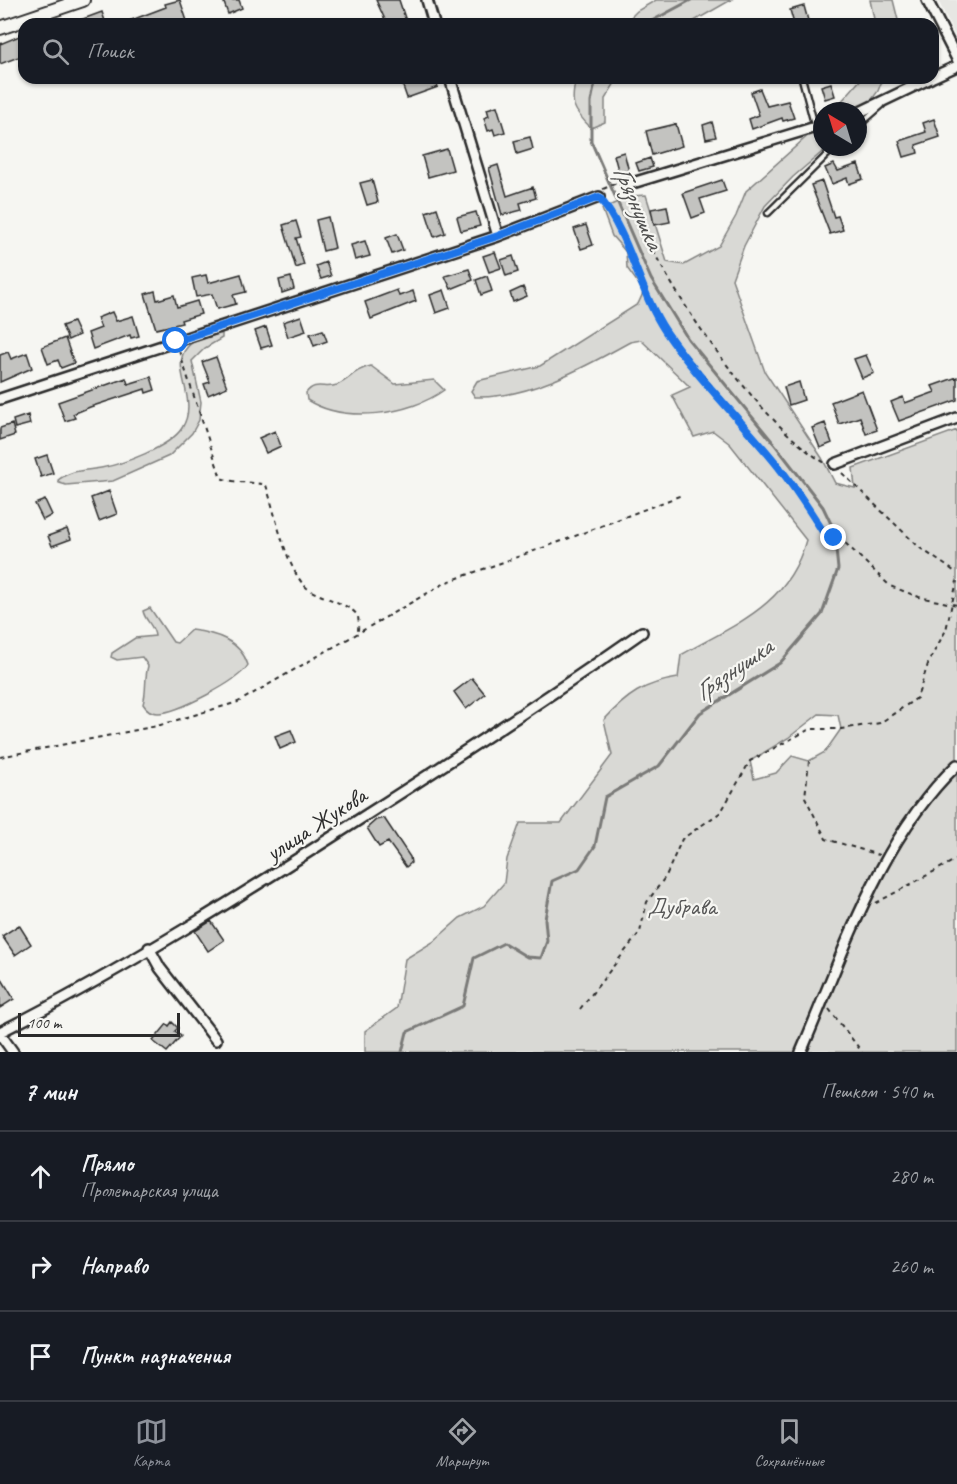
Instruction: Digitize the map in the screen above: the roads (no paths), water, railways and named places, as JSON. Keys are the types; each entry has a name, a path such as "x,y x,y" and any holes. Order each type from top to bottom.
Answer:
{"street":[{"path":"30,18 83,0"},
{"path":"427,0 432,18"},
{"path":"927,0 936,18"},
{"path":"0,28 18,22"},
{"path":"939,24 957,59"},
{"path":"939,74 957,66"},
{"path":"452,84 498,236"},
{"path":"867,109 918,84"},
{"path":"623,183 813,127"},
{"path":"0,399 498,236 600,194"},
{"path":"835,464 957,418"},
{"name":"улица Жукова","path":"0,1033 278,873 550,697 642,632"},
{"path":"801,1052 887,857 940,781 957,765"},
{"path":"150,948 160,968 216,1040"},
{"path":"0,1033 14,1052"}],"lane":[{"path":"804,84 813,111"},
{"path":"867,118 891,97"},
{"path":"768,213 826,156"}],"waterway":[{"name":"Грязнушка","path":"657,18 691,0"},
{"name":"Грязнушка","path":"402,1052 407,1032 463,1006 474,958 504,943 527,957 541,958 547,941 545,919 552,881 579,869 595,846 605,797 659,766 700,713 780,663 822,614 838,569 834,530 823,507 688,339 651,279 591,141 591,102 595,84"}],"park label":[{"name":"Дубрава","path":"682,906"}]}
